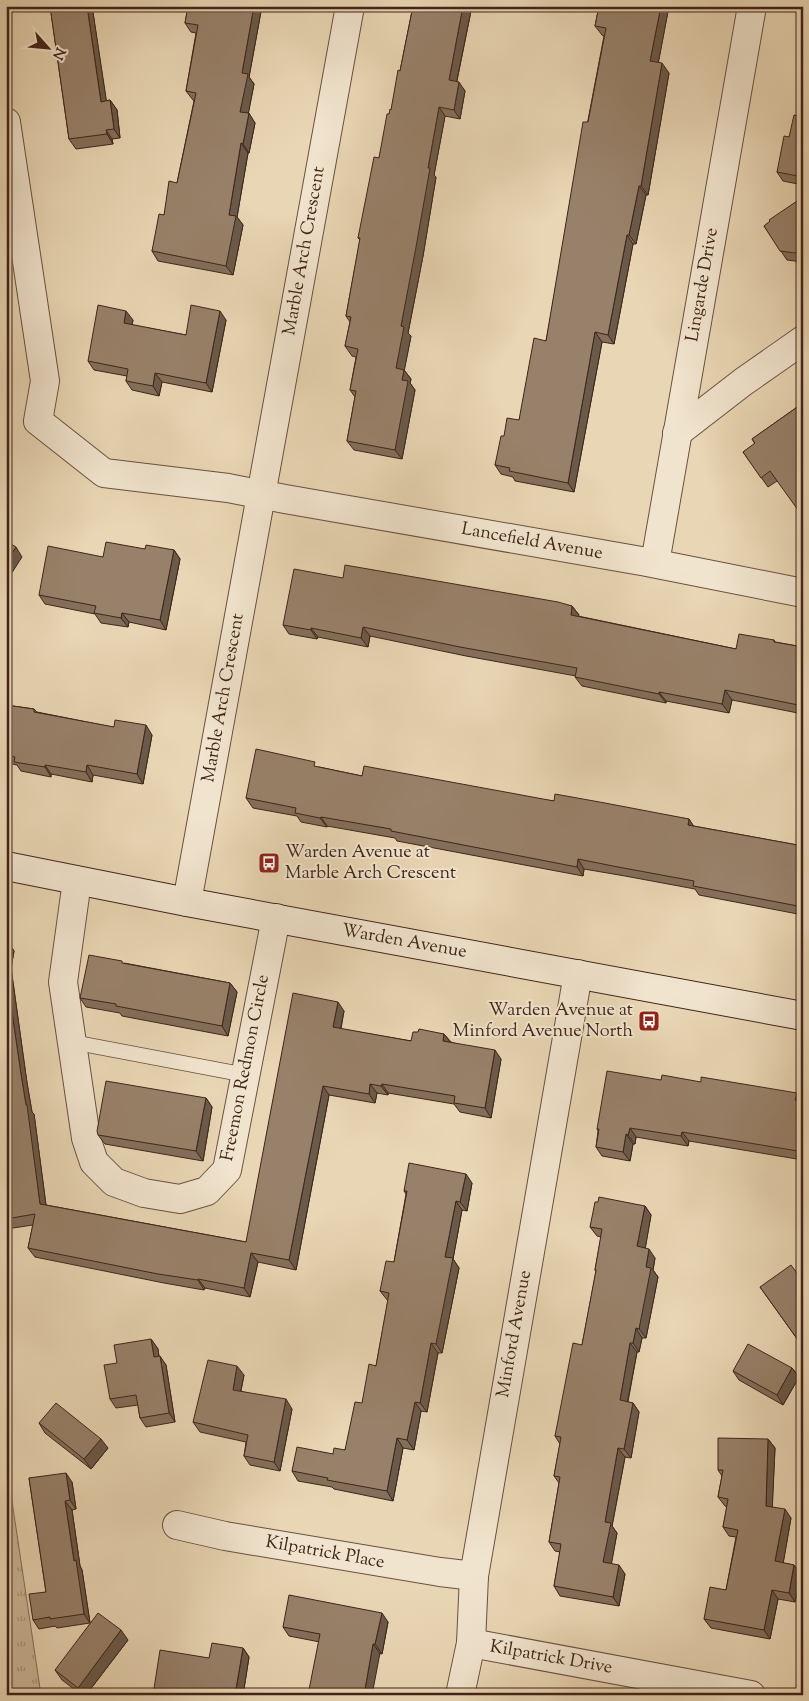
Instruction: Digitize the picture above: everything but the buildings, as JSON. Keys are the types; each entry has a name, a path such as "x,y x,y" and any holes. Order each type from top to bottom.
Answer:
{"street":[{"name":"Marble Arch Crescent","path":"187,902 350,6"},
{"name":"Lingarde Drive","path":"655,564 752,6"},
{"path":"6,122 45,381 38,420 104,473 228,488 261,495"},
{"path":"677,433 743,382 803,340"},
{"name":"Lancefield Avenue","path":"261,495 655,564 803,593"},
{"name":"Warden Avenue","path":"6,866 187,902 803,1016"},
{"name":"Freemon Redmon Circle","path":"77,880 63,982 86,1138 94,1162 114,1182 144,1193 180,1199 207,1191 227,1170 276,918"},
{"name":"Minford Avenue","path":"460,1695 470,1643 474,1576 578,974"},
{"name":"Kilpatrick Place","path":"177,1525 225,1536 474,1576"},
{"name":"Kilpatrick Drive","path":"470,1643 751,1695"}],"lane":[{"path":"72,1042 246,1075"}],"green space":[{"path":"6,1461 41,1695 6,1695"}],"place":[{"name":"Warden Avenue at Marble Arch Crescent","path":"269,863"},
{"name":"Warden Avenue at Minford Avenue North","path":"649,1021"}]}
